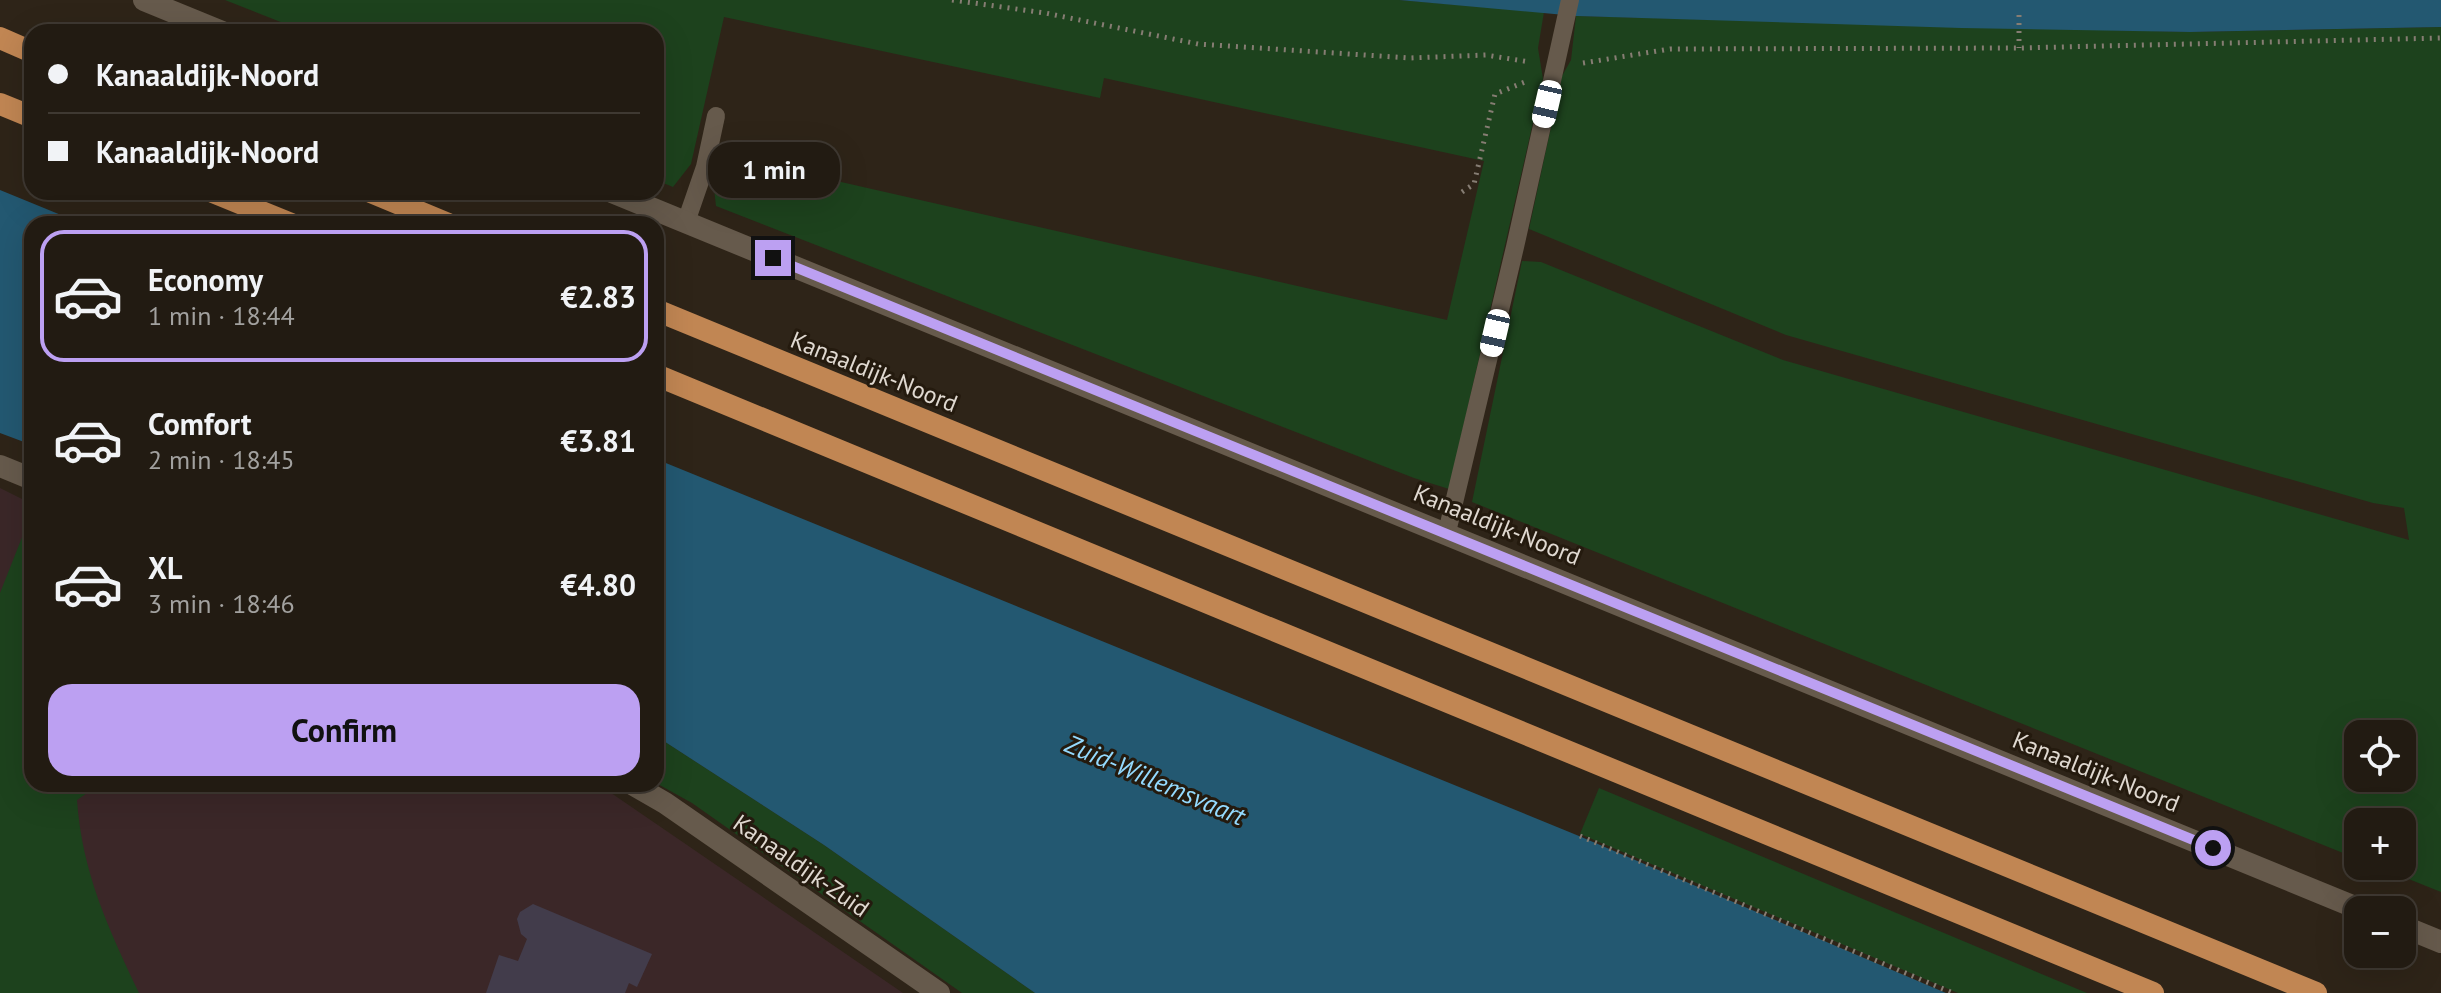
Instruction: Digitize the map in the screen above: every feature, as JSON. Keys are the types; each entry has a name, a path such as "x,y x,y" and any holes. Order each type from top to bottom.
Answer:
{"highway":[{"path":"0,38 24,48"},
{"path":"0,104 24,114"},
{"path":"232,200 272,216"},
{"path":"390,200 429,216"},
{"name":"Kanaaldijk-Noord","path":"664,313 2316,993"},
{"path":"664,378 2153,993"}],"street":[{"path":"144,0 202,24"},
{"name":"Kanaaldijk-Noord","path":"632,200 2344,903"},
{"path":"0,466 24,476"},
{"name":"Kanaaldijk-Zuid","path":"646,792 939,993"},
{"path":"2416,932 2441,942"}],"lane":[{"path":"1447,532 1570,0"},
{"path":"686,222 705,167 716,116"}],"path":[{"path":"952,0 1045,13 1198,44 1410,58 1486,55 1555,71"},
{"path":"2019,15 2019,48"},
{"path":"1462,192 1474,184 1495,94 1555,71 1670,49 2019,48 2441,38"},
{"path":"1580,836 1953,993"}],"shaded area":[{"path":"0,488 24,500 24,792 610,792 903,993 0,993"}],"green space":[{"path":"225,0 1399,0 1544,12 1538,48 1543,79 1449,489 716,206 714,188 723,155 1447,320 1484,161 1104,78 1100,98 724,17 691,164 673,187 664,183 664,24 286,24"},
{"path":"1576,16 2190,32 2441,27 2441,892 2411,880 2416,880 2416,808 2344,808 2344,853 1472,502 1522,261 1541,262 1783,360 2409,540 2404,508 2373,503 1786,335 1529,229 1562,76 1571,60"},
{"path":"24,532 24,792 88,792 77,800 84,851 98,899 139,993 0,993 0,593"},
{"path":"664,741 824,845 1035,993 962,993 692,803 664,787"},
{"path":"1599,788 2087,993 1958,993 1580,834"}],"water":[{"path":"1399,0 2441,0 2441,27 2190,32 1961,28 1576,16"},
{"path":"0,190 63,216 24,216 24,442 0,433"},
{"name":"Zuid-Willemsvaart","path":"664,462 1579,836 1946,993 1035,993 824,845 664,741"}],"building":[{"path":"533,904 652,954 637,987 629,983 625,993 486,993 499,955 518,961 527,939 521,934 517,919 520,912"}],"route":[{"path":"773,258 2213,848"}]}
